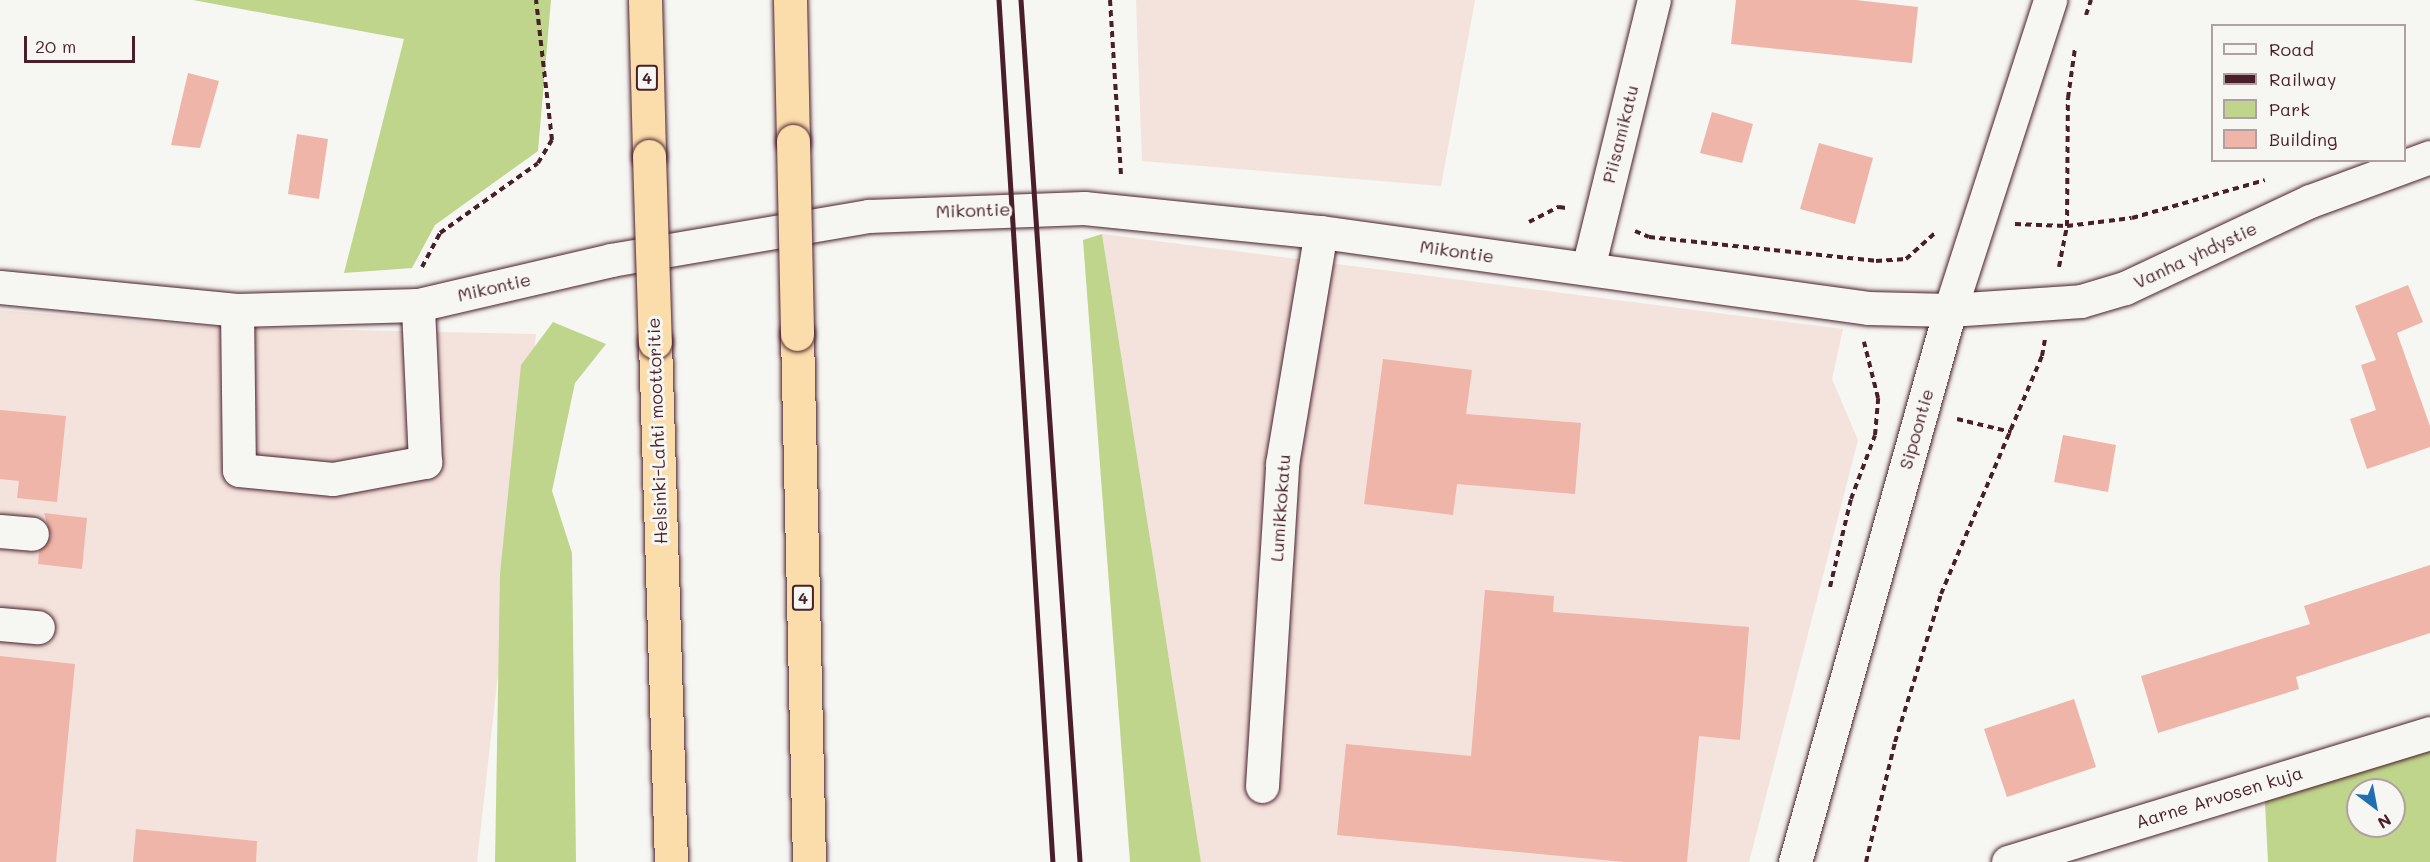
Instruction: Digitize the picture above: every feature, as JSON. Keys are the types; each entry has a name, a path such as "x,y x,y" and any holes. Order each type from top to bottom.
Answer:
{"highway":[{"name":"Helsinki-Lahti moottoritie","path":"645,0 671,862"},
{"name":"4","path":"790,0 809,862"}],"street":[{"name":"Piisamikatu","path":"1588,268 1654,0"},
{"name":"Sipoontie","path":"1795,862 1950,310 2050,0"},
{"name":"Vanha yhdystie","path":"1950,310 2081,301 2125,288 2310,201 2430,157"},
{"name":"Mikontie","path":"0,287 237,310 417,292 868,216 964,209 1123,212 1321,232 1868,308 1950,310"},
{"name":"Lumikkokatu","path":"1262,786 1282,464 1321,232"},
{"path":"237,310 239,470 333,479 425,462 417,292"},
{"path":"0,531 32,534"},
{"path":"0,624 38,627"},
{"name":"Aarne Arvosen kuja","path":"2008,862 2430,733"}],"path":[{"path":"417,292 440,233 538,163 552,140 536,0"},
{"path":"1110,0 1123,212"},
{"path":"2082,26 2091,0"},
{"path":"1866,862 1894,742 1941,594 2042,356 2067,226 2068,98 2079,37"},
{"path":"1876,261 1906,259 1930,242 1943,219 1978,223 2067,226 2132,218 2277,176"},
{"path":"1830,586 1851,499 1875,435 1878,398"}],"shaded area":[{"path":"1136,0 1475,0 1441,186 1142,161"},
{"path":"1102,234 1843,329 1832,379 1858,440 1749,862 1201,862"},
{"path":"0,310 202,327 536,334 477,862 0,862"}],"green space":[{"path":"193,0 551,0 538,151 435,225 412,268 344,273 404,39"},
{"path":"1102,234 1201,862 1130,862 1083,240"},
{"path":"553,322 606,344 575,383 552,491 572,553 576,862 495,862 500,574 521,365"},
{"path":"2430,733 2430,862 2268,862 2264,783"}],"building":[{"path":"1736,0 1856,0 1918,7 1912,63 1731,44"},
{"path":"188,73 219,81 200,148 171,145"},
{"path":"1712,112 1753,124 1742,163 1700,153"},
{"path":"297,134 328,139 319,199 288,194"},
{"path":"1819,143 1873,158 1855,224 1800,209"},
{"path":"2408,285 2423,322 2397,333 2430,426 2430,447 2367,469 2350,419 2376,410 2361,365 2376,360 2355,306"},
{"path":"1383,359 1472,370 1466,414 1581,423 1575,494 1457,484 1453,515 1364,504"},
{"path":"0,410 66,416 57,502 17,498 19,481 0,479"},
{"path":"2063,435 2116,445 2108,492 2054,482"},
{"path":"44,513 87,518 82,569 38,564 39,551 51,536"},
{"path":"2430,565 2430,633 2296,677 2299,689 2158,733 2141,676 2310,624 2304,606"},
{"path":"1485,590 1554,596 1553,612 1749,627 1740,740 1699,736 1687,862 1624,862 1337,835 1346,744 1471,756"},
{"path":"0,656 75,664 56,862 0,862"},
{"path":"2074,699 2096,767 2007,797 1984,729"},
{"path":"136,829 257,841 256,862 133,862"}],"railway":[{"path":"999,0 1053,862"},
{"path":"1021,0 1080,862"}]}
